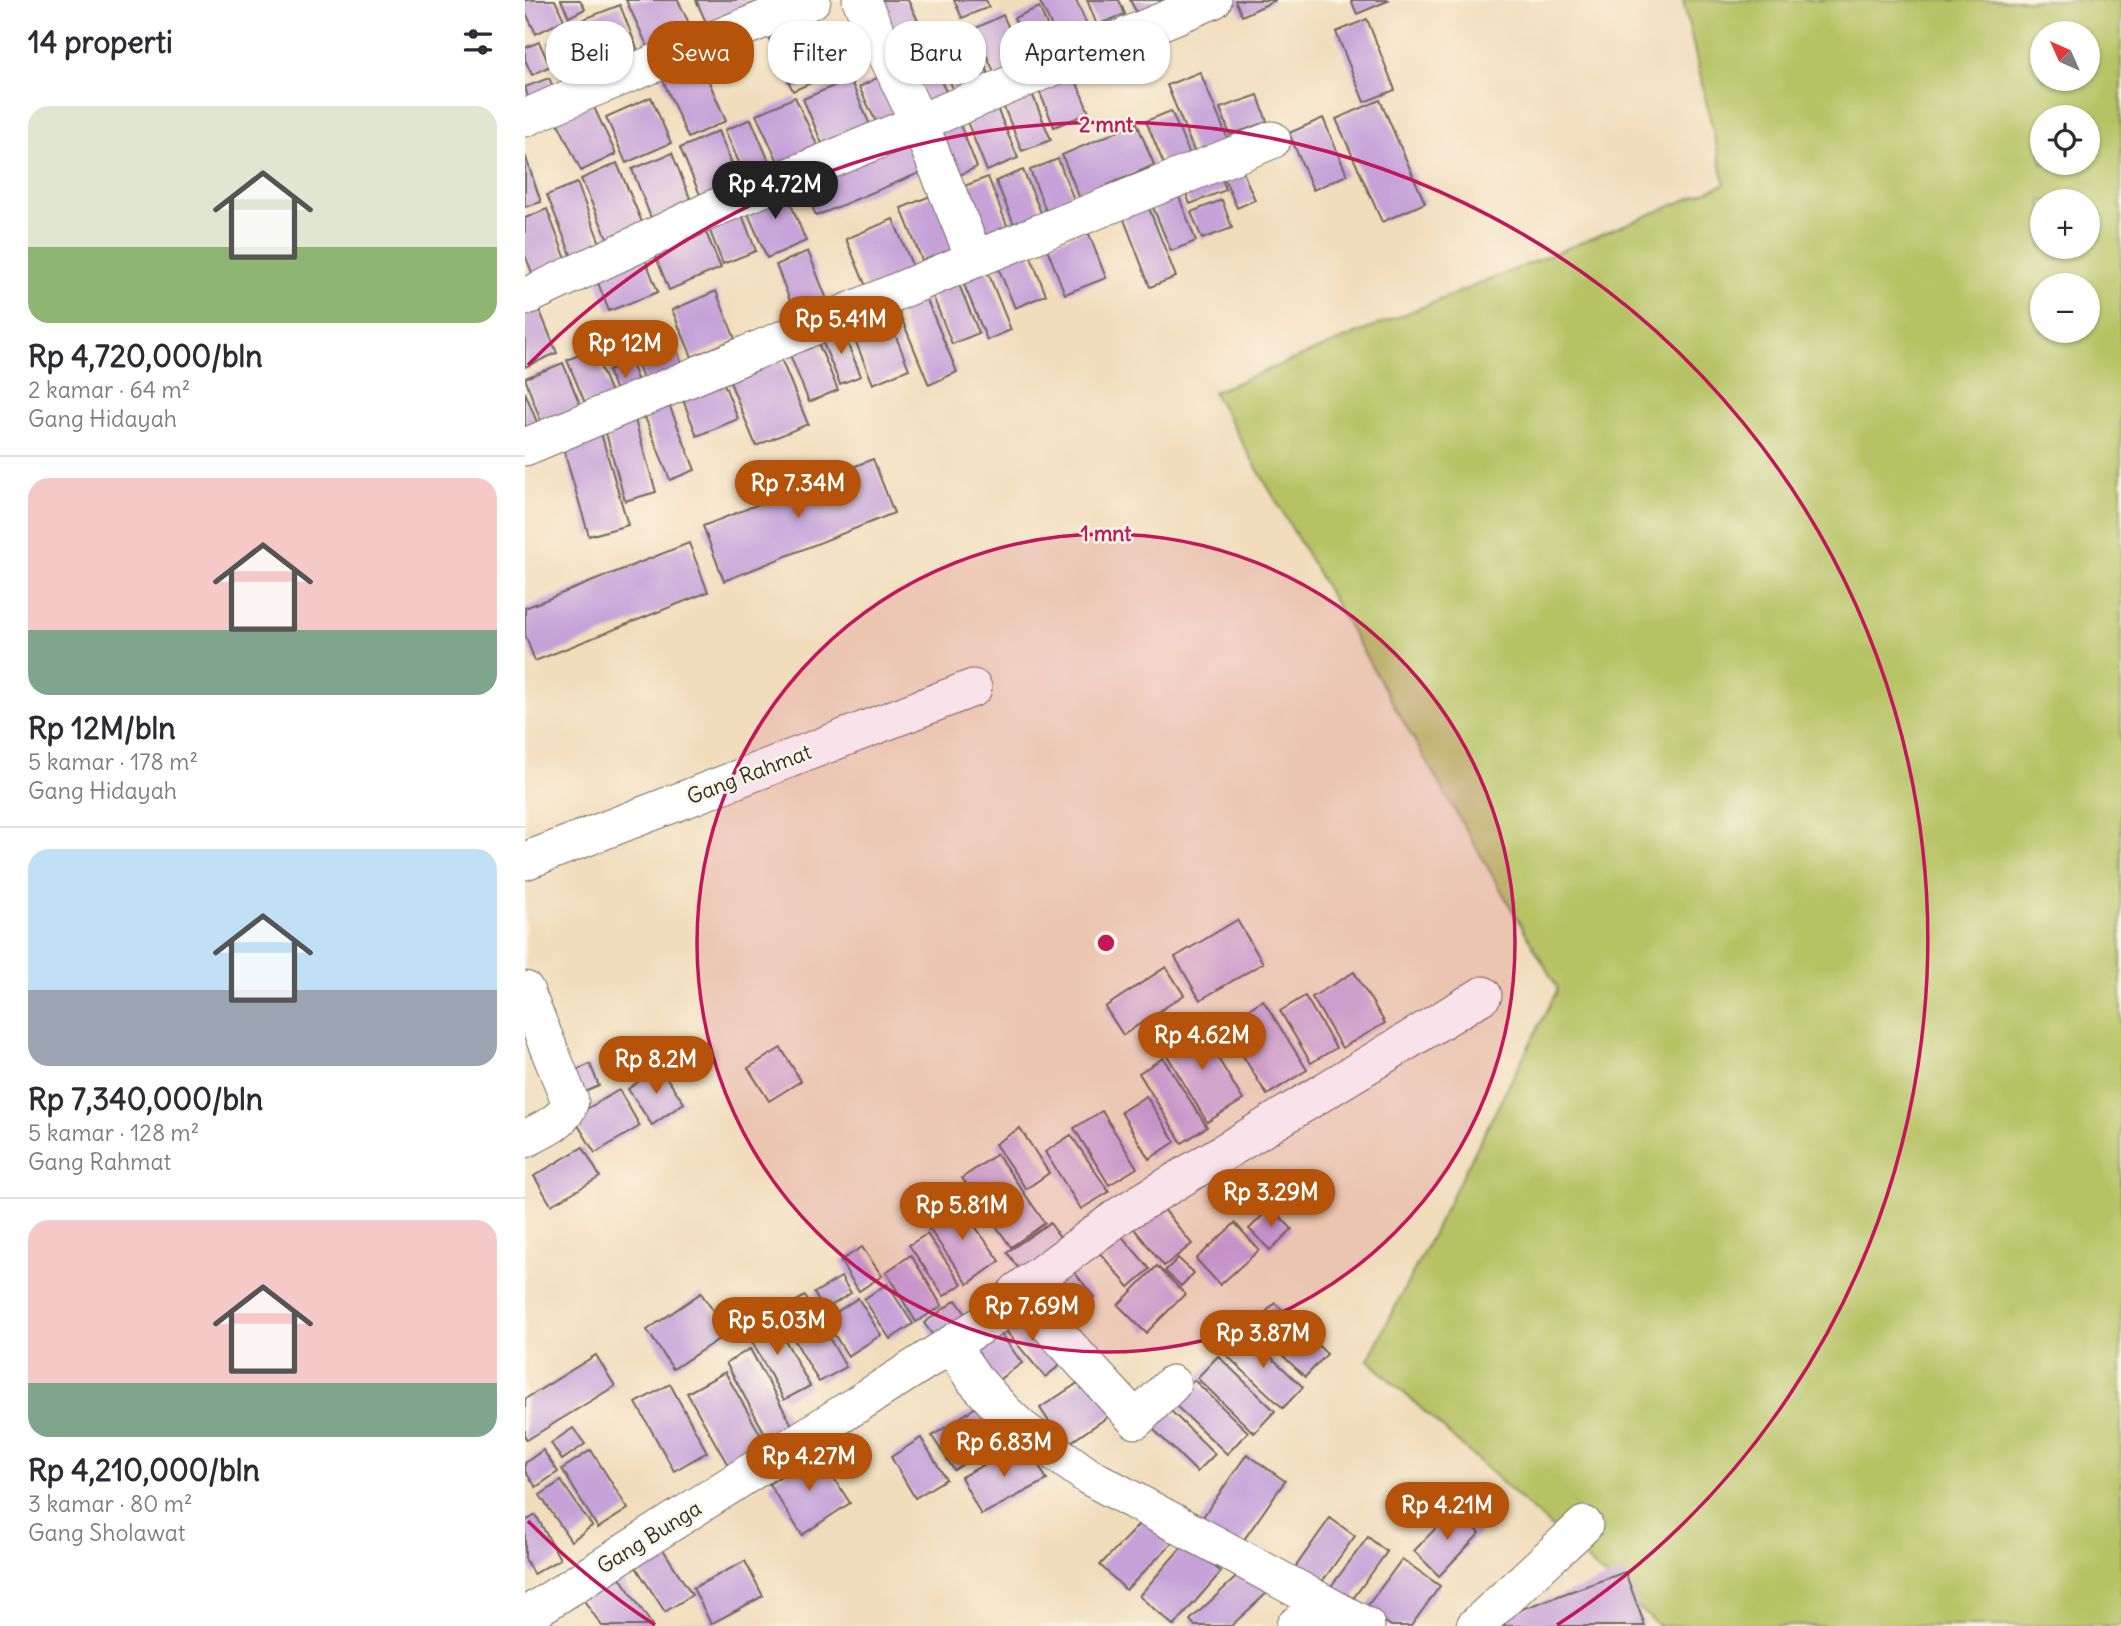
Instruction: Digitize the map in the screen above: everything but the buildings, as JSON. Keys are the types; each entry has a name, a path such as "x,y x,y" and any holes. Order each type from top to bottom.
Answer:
{"street":[{"path":"525,118 812,0"},
{"path":"861,0 919,123 975,259"},
{"path":"525,297 715,208 1213,0"},
{"path":"525,447 975,259 1272,140"},
{"name":"Gang Rahmat","path":"525,860 973,688"},
{"path":"525,990 569,1101 565,1112 557,1121 525,1139"},
{"name":"Gang Bunga","path":"525,1616 995,1317 1018,1291 1122,1214 1483,995"},
{"path":"1018,1291 1136,1420 1172,1384"},
{"path":"951,1345 974,1379 1005,1413 1021,1428 1088,1476 1366,1626"},
{"path":"1475,1626 1584,1525"},
{"path":"1295,1626 1324,1605"}],"green space":[{"path":"1683,0 2121,0 2121,1626 1659,1626 1368,1360 1558,989 1213,392 1725,184"}]}
